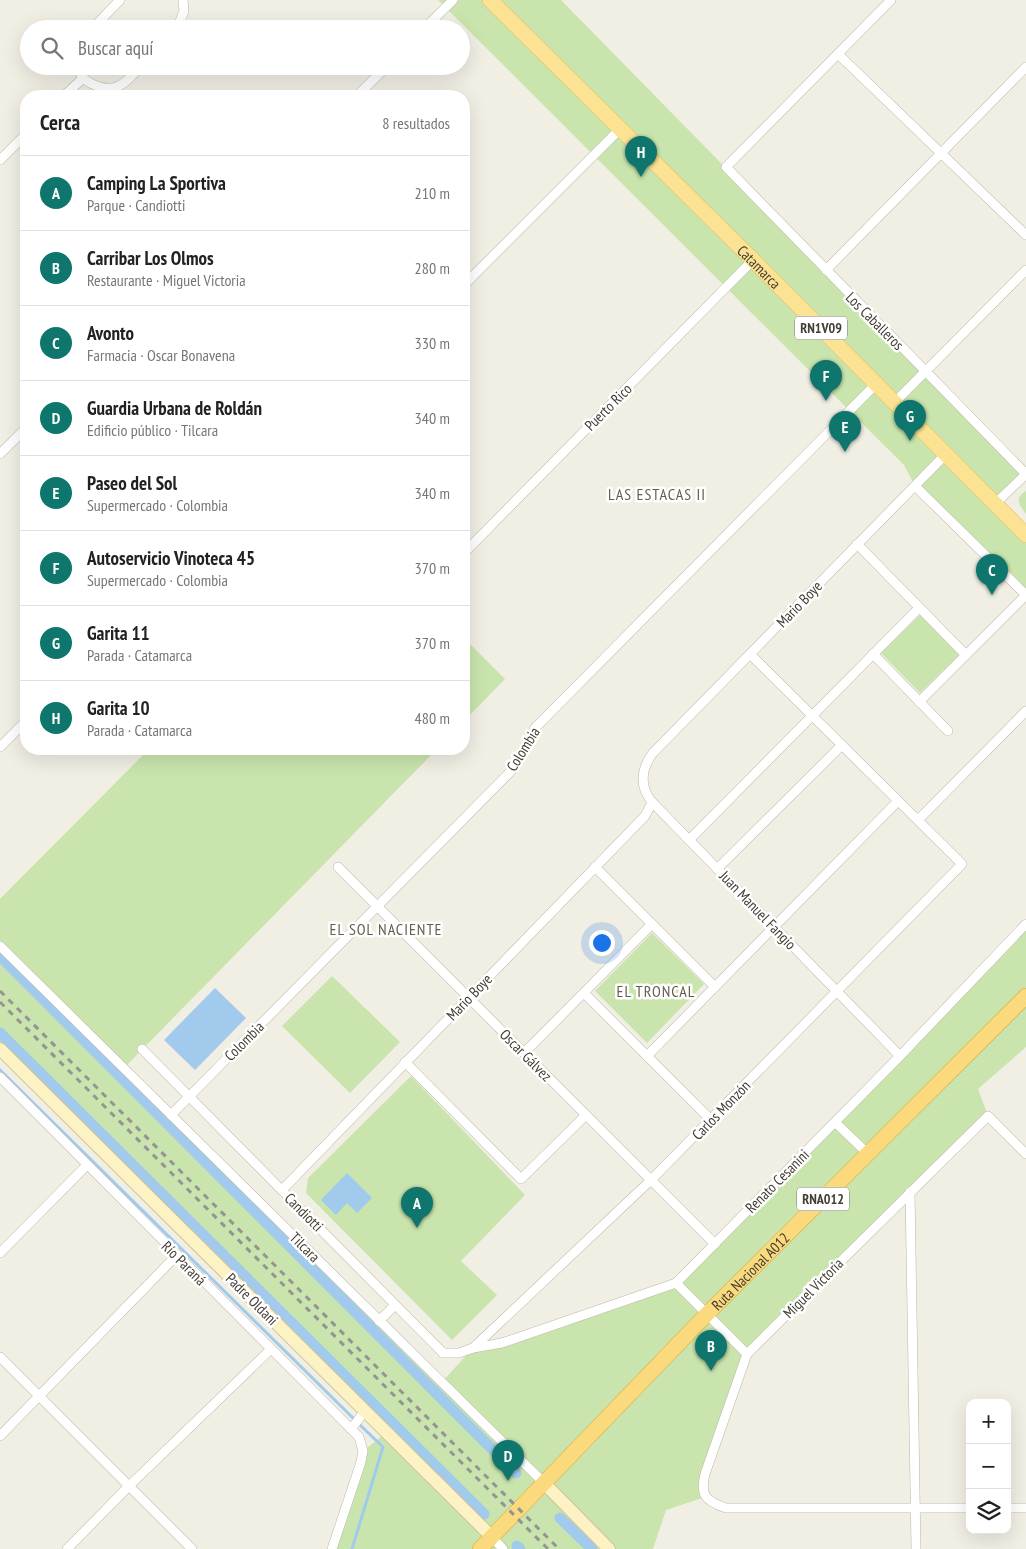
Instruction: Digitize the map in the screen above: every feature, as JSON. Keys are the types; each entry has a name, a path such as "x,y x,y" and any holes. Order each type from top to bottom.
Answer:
{"highway":[{"name":"Ruta Nacional A012","path":"480,1549 707,1314 1026,996"}],"main road":[{"name":"Catamarca","path":"490,0 753,260 1026,535"},
{"name":"Padre Oldani","path":"0,1050 492,1537"},
{"name":"Tilcara","path":"544,1483 609,1549"}],"street":[{"path":"101,20 120,0"},
{"path":"180,20 184,11 183,0"},
{"path":"433,20 453,0"},
{"path":"892,0 838,54 1026,235"},
{"name":"Los Caballeros","path":"838,54 726,167 1026,474"},
{"path":"826,270 1026,67"},
{"path":"81,75 89,83 116,87 126,82 133,75"},
{"path":"363,90 378,75"},
{"path":"70,90 83,78"},
{"path":"470,279 620,129"},
{"path":"0,160 20,140"},
{"name":"Puerto Rico","path":"470,547 753,260"},
{"path":"895,402 1026,270"},
{"name":"Colombia","path":"171,1115 513,770 535,728 876,384"},
{"path":"0,454 20,434"},
{"name":"Mario Boye","path":"652,754 946,454"},
{"path":"995,504 1026,474"},
{"path":"914,486 1026,595 919,702"},
{"path":"857,544 966,655"},
{"path":"689,840 919,608"},
{"path":"750,654 918,820 1026,711"},
{"path":"873,654 948,731"},
{"path":"0,747 20,727"},
{"path":"717,869 842,745"},
{"name":"Juan Manuel Fangio","path":"652,754 646,762 642,784 644,791 652,802 900,1056"},
{"path":"647,1056 898,801"},
{"name":"Mario Boye","path":"282,1190 645,816 652,802"},
{"name":"Carlos Monzón","path":"473,1348 651,1180 962,864 918,820"},
{"name":"Oscar Gálvez","path":"338,867 715,1244"},
{"path":"595,867 715,987"},
{"path":"524,1053 652,924"},
{"name":"Renato Cesanini","path":"473,1348 502,1343 676,1283 900,1056 1026,924"},
{"name":"Tilcara","path":"0,946 544,1483"},
{"path":"584,993 711,1120"},
{"name":"Candiotti","path":"142,1049 443,1352 459,1353 473,1348"},
{"path":"405,1062 521,1179 586,1115"},
{"name":"Río Paraná","path":"0,1077 359,1438 363,1451 332,1549"},
{"name":"Miguel Victoria","path":"917,1508 726,1508 714,1504 705,1497 702,1486 747,1354 988,1116 1026,1154"},
{"path":"835,1122 868,1154"},
{"path":"0,1253 87,1165"},
{"path":"910,1192 917,1508 916,1549"},
{"path":"0,1436 177,1255"},
{"path":"676,1283 747,1354"},
{"path":"379,1321 396,1305"},
{"path":"67,1549 129,1486 271,1350"},
{"path":"0,1357 192,1549"},
{"path":"351,1429 365,1411"},
{"path":"917,1508 966,1508"},
{"path":"1011,1508 1026,1508"},
{"name":"Padre Oldani","path":"492,1537 503,1549"}],"green space":[{"path":"438,0 561,0 1026,474 995,504 1026,535 1026,595 915,486 904,465 470,32 470,20 458,20"},
{"path":"1026,491 1026,514 1021,508 1019,499"},
{"path":"920,615 959,655 920,693 881,653"},
{"path":"470,644 505,679 470,715"},
{"path":"143,755 431,755 124,1068 442,1382 473,1348 676,1283 1026,924 1026,1047 978,1089 988,1116 747,1354 705,1474 705,1497 666,1510 653,1549 332,1549 363,1451 386,1433 0,1049 0,899"},
{"path":"652,933 704,984 647,1043 595,991"},
{"path":"332,976 400,1042 350,1093 282,1026"},
{"path":"411,1076 525,1195 461,1261 497,1295 452,1340 306,1193 308,1178"}],"water":[{"path":"215,988 246,1018 195,1070 164,1040"},
{"path":"347,1173 372,1198 357,1213 347,1203 336,1215 321,1200"}],"waterway":[{"path":"0,956 516,1473"},
{"path":"0,1033 484,1514"},
{"path":"0,1070 353,1418"},
{"path":"352,1549 383,1447 360,1425"},
{"path":"560,1518 592,1549"},
{"path":"517,1546 520,1549"}],"railway":[{"path":"0,991 559,1549"},
{"path":"0,1002 548,1549"}],"place":[{"name":"Garita 10","path":"641,177"},
{"name":"Autoservicio Vinoteca 45","path":"826,401"},
{"name":"Garita 11","path":"910,441"},
{"name":"Paseo del Sol","path":"845,452"},
{"name":"Avonto","path":"992,595"},
{"name":"Camping La Sportiva","path":"417,1228"},
{"name":"Carribar Los Olmos","path":"711,1371"},
{"name":"Guardia Urbana de Roldán","path":"508,1481"}],"district":[{"name":"LAS ESTACAS II","path":"657,494"},
{"name":"EL SOL NACIENTE","path":"386,929"},
{"name":"EL TRONCAL","path":"656,991"}]}
